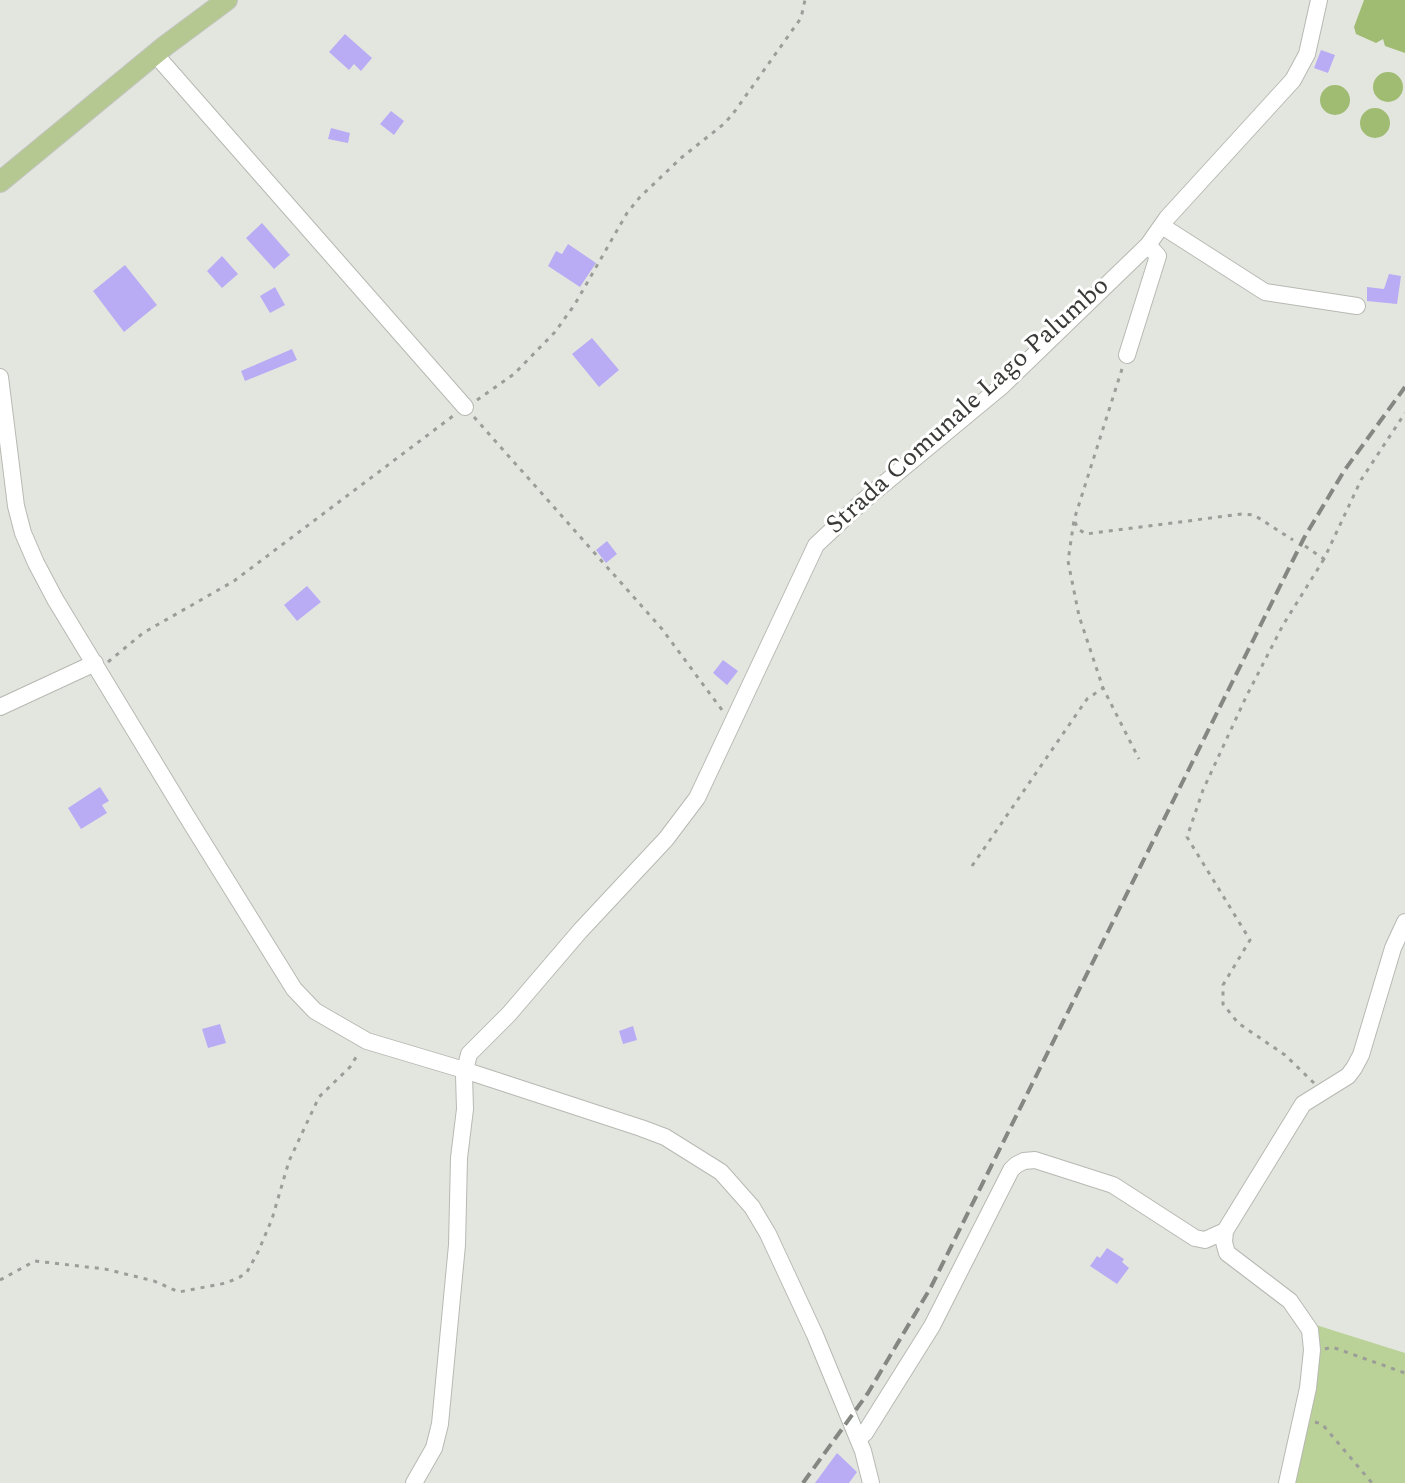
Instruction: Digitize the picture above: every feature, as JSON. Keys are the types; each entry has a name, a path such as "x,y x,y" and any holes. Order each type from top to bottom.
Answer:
{"main road":[{"path":"160,50 181,28 216,0"},
{"path":"0,182 160,50 227,0"}],"street":[{"name":"Strada Comunale Lago Palumbo","path":"464,1070 469,1054 479,1042 509,1014 580,931 666,839 703,787 810,556 823,538 898,471 1002,386 1148,245 1293,80 1307,54 1319,0"},
{"path":"160,50 465,407"},
{"path":"1162,226 1265,292 1357,306"},
{"path":"1127,355 1158,256 1148,245"},
{"path":"0,377 16,506 23,533 55,599 283,974 315,1011 367,1041 665,1137 721,1172 752,1207 768,1234 815,1335 858,1439 871,1483"},
{"path":"0,707 96,665"},
{"path":"1287,1483 1312,1350 1310,1330 1290,1301 1227,1253 1225,1231 1303,1104 1348,1076 1361,1055 1385,972 1405,922"},
{"path":"414,1483 434,1448 442,1410 457,1245 456,1201 465,1109 464,1070"},
{"path":"858,1439 865,1433 932,1326 1016,1165 1035,1160 1113,1185 1195,1238 1205,1240 1225,1231"}],"path":[{"path":"96,665 109,662 143,633 234,581 377,471 514,374 555,332 575,304 627,213 650,187 735,111 801,18 805,0"},
{"path":"1127,355 1074,520 1069,543 1069,573 1079,616 1103,688 1139,759"},
{"path":"465,407 662,629 732,723"},
{"path":"1319,1093 1299,1066 1238,1023 1223,1004 1223,985 1250,940 1187,837 1203,790 1283,625 1324,559 1361,480 1405,413"},
{"path":"1074,520 1078,529 1086,534 1254,515 1293,540"},
{"path":"1305,546 1324,559"},
{"path":"972,866 1087,699 1103,688"},
{"path":"0,1280 35,1261 105,1269 154,1281 179,1292 226,1283 240,1277 247,1272 258,1252 272,1219 289,1161 319,1097 350,1067 367,1041"},
{"path":"1323,1350 1332,1347 1405,1373"},
{"path":"1301,1418 1322,1424 1372,1483"}],"shaded area":[{"path":"1364,0 1405,0 1405,53 1385,46 1383,39 1376,43 1356,34 1354,27"},
{"path":"1388,72 1399,76 1403,87 1399,98 1388,102 1377,98 1373,87 1377,76"},
{"path":"1335,85 1346,89 1350,100 1346,111 1335,115 1324,111 1320,100 1324,89"},
{"path":"1375,108 1386,112 1390,123 1386,134 1375,138 1364,134 1360,123 1364,112"},
{"path":"1316,1325 1405,1353 1405,1483 1294,1483 1310,1411"}],"building":[{"path":"345,34 372,58 361,71 354,64 349,70 329,52"},
{"path":"1321,50 1335,55 1328,73 1314,68"},
{"path":"391,111 404,121 394,135 380,124"},
{"path":"331,128 350,133 348,143 328,139"},
{"path":"262,223 290,255 274,269 246,238"},
{"path":"568,244 596,263 580,287 548,266 556,251 562,254"},
{"path":"222,256 238,274 222,288 207,271"},
{"path":"125,265 157,305 124,332 93,291"},
{"path":"1389,274 1401,276 1397,304 1367,301 1367,287 1384,289"},
{"path":"275,287 285,305 270,313 260,296"},
{"path":"592,338 619,370 599,387 572,354"},
{"path":"292,349 297,360 245,381 241,371"},
{"path":"607,541 617,554 606,563 596,550"},
{"path":"307,586 321,602 297,621 284,605"},
{"path":"723,660 738,671 727,685 713,673"},
{"path":"100,787 109,801 102,805 107,813 81,829 68,808"},
{"path":"220,1024 226,1043 208,1048 202,1029"},
{"path":"633,1026 637,1040 623,1044 619,1031"},
{"path":"1107,1248 1124,1259 1122,1262 1129,1268 1117,1284 1090,1266"},
{"path":"837,1453 857,1472 849,1483 815,1483"}],"railway":[{"path":"803,1483 868,1393 931,1287 1304,538 1344,471 1405,387"}]}
